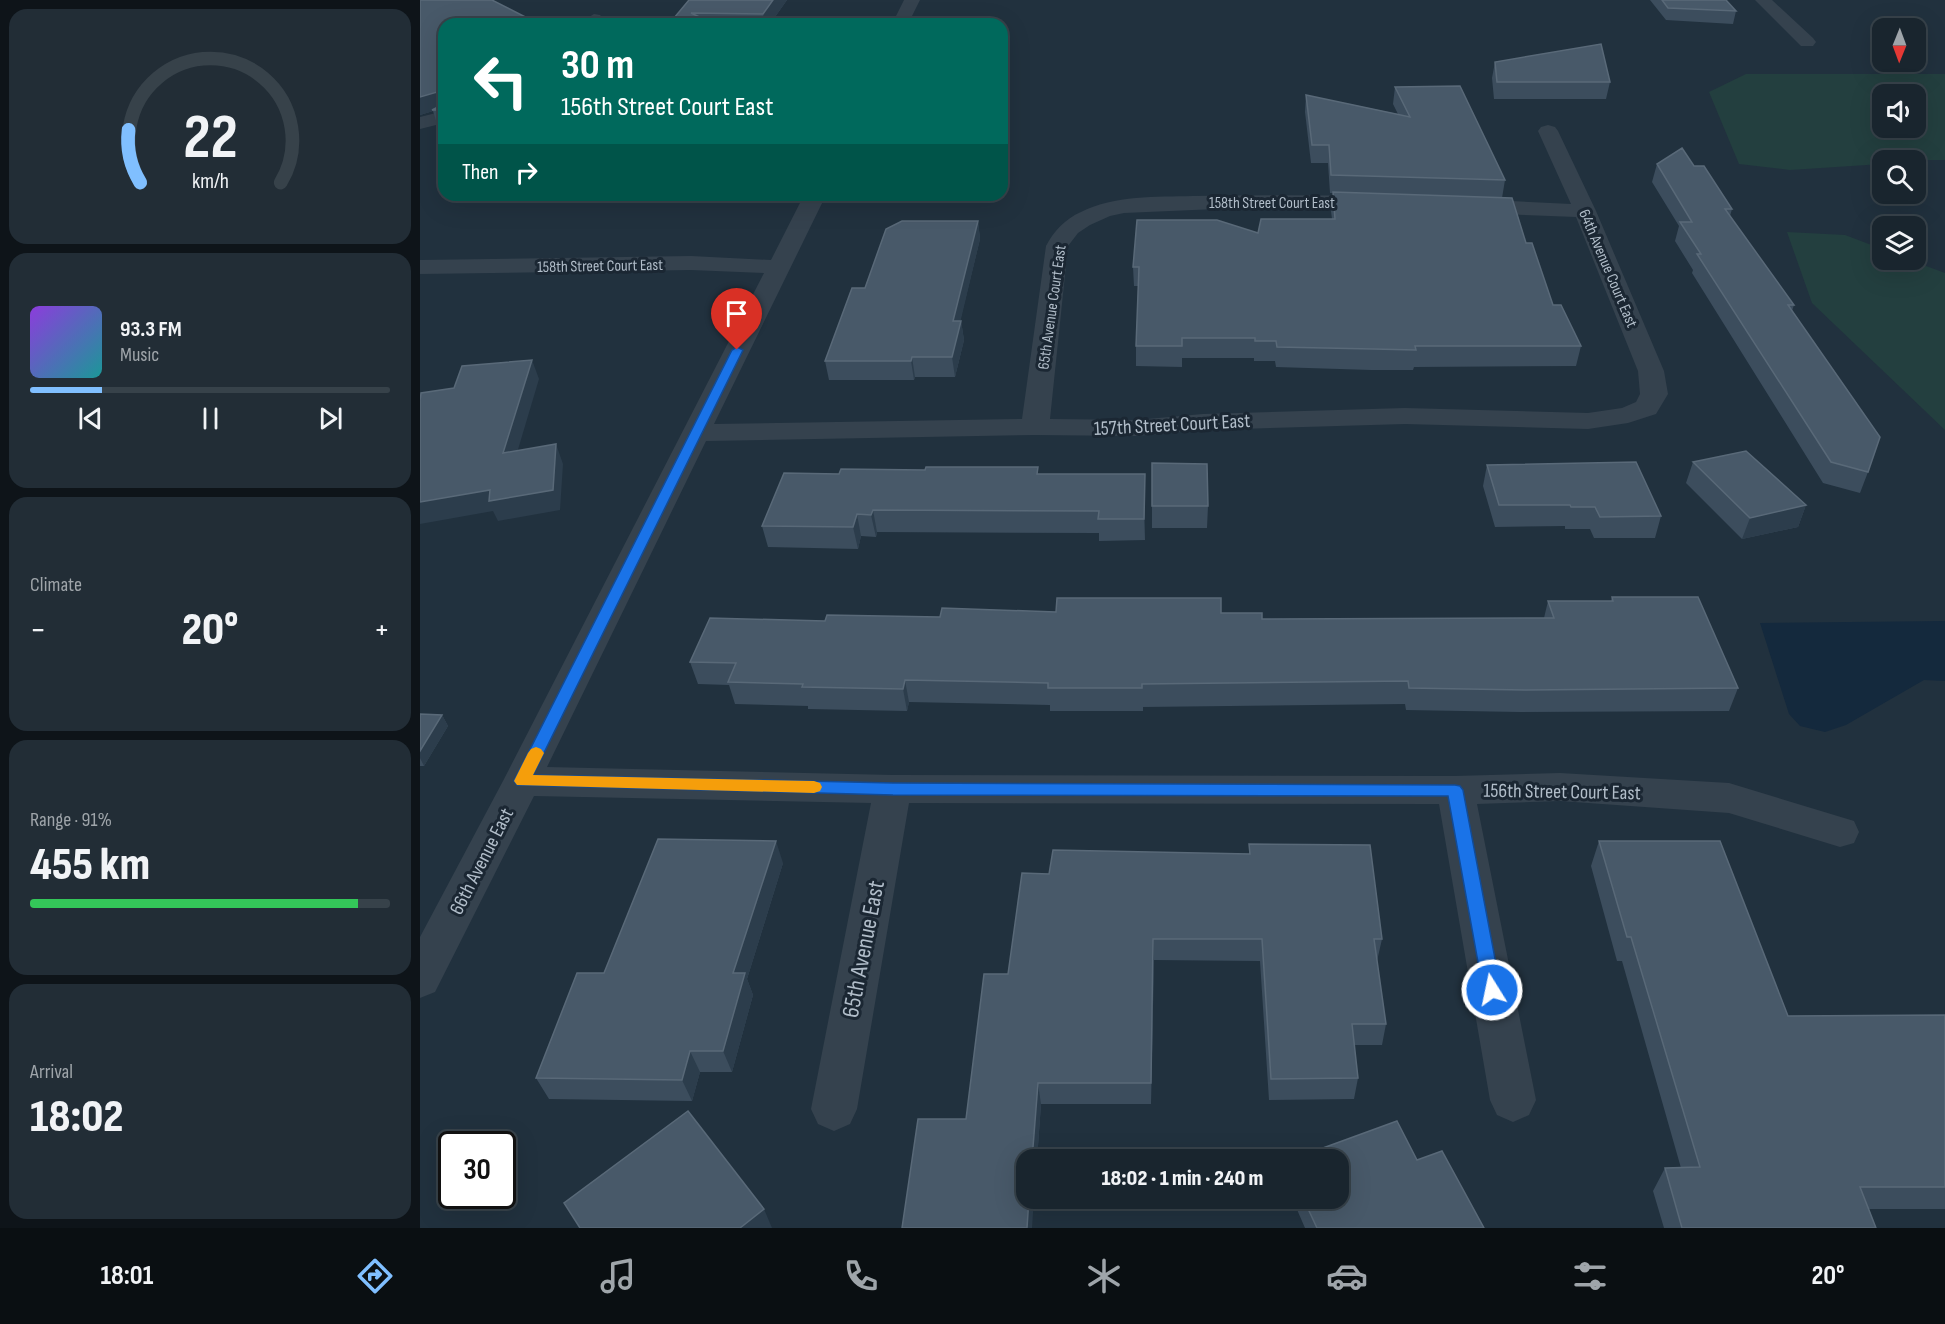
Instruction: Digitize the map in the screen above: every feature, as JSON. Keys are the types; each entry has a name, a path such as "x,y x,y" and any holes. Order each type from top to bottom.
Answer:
{"street":[{"path":"903,18 912,0"},
{"path":"1762,0 1807,42"},
{"path":"420,123 438,118"},
{"name":"64th Avenue Court East","path":"1548,131 1585,211 1651,371 1654,394 1646,408"},
{"name":"66th Avenue East","path":"420,979 522,781 812,201"},
{"name":"158th Street Court East","path":"1103,211 1162,204 1231,202 1392,203"},
{"path":"1449,205 1585,211"},
{"name":"65th Avenue Court East","path":"1035,427 1057,246 1063,234 1076,224 1103,211"},
{"name":"158th Street Court East","path":"420,267 691,263 780,267"},
{"name":"157th Street Court East","path":"695,433 1035,427 1136,428 1203,422 1406,416 1588,421 1628,415 1646,408"},
{"name":"156th Street Court East","path":"522,781 893,789 1455,790 1560,787 1729,798 1840,832"},
{"name":"65th Avenue East","path":"834,1109 893,789"},
{"path":"1455,790 1513,1100"}],"green space":[{"path":"1746,74 1945,74 1945,160 1926,160 1926,150 1872,150 1872,165 1790,170 1739,164 1709,92"},
{"path":"1787,232 1845,235 1872,245 1872,270 1926,270 1926,266 1945,273 1945,430 1812,303"}],"water":[{"path":"1945,621 1945,681 1924,680 1846,725 1825,732 1800,726 1789,714 1760,623"}],"building":[{"path":"420,0 492,0 527,18 438,18 438,93 420,97"},
{"path":"689,0 773,0 763,14 691,13 701,18 674,18"},
{"path":"1662,0 1726,0 1736,11 1668,8"},
{"path":"1601,44 1610,82 1497,82 1495,62"},
{"path":"1460,86 1505,180 1331,175 1329,145 1312,145 1306,95 1410,117 1395,87"},
{"path":"1682,148 1694,166 1704,166 1732,209 1725,209 1794,305 1788,305 1880,437 1868,472 1831,462 1697,254 1701,254 1680,222 1692,222 1657,164"},
{"path":"1333,192 1512,198 1526,243 1532,243 1553,305 1561,305 1581,346 1415,346 1416,350 1277,347 1276,341 1255,341 1255,338 1182,338 1182,346 1136,346 1139,267 1133,267 1137,220 1217,220 1258,233 1261,219 1335,219"},
{"path":"902,221 978,221 953,321 961,321 952,357 912,357 911,361 825,361 852,288 865,288 886,229"},
{"path":"532,360 503,453 556,444 553,490 489,501 490,490 420,502 421,393 454,388 462,366"},
{"path":"1746,451 1806,505 1750,518 1693,462"},
{"path":"1636,462 1661,516 1600,517 1595,507 1499,505 1487,465"},
{"path":"1152,463 1207,464 1208,506 1152,506"},
{"path":"926,467 1038,467 1037,474 1145,474 1144,519 1098,519 1099,511 873,510 871,515 857,514 853,527 762,526 784,473 839,474 841,469 925,470"},
{"path":"1612,597 1698,597 1738,688 1525,690 1409,688 1408,681 1142,684 1142,688 1048,688 1048,683 905,680 903,689 802,687 803,684 728,682 736,663 690,662 710,618 825,621 827,615 940,617 942,608 1056,612 1057,598 1221,598 1221,613 1262,613 1262,619 1554,618 1548,601 1613,601"},
{"path":"420,714 442,715 420,751"},
{"path":"658,839 776,841 733,973 745,973 723,1051 690,1051 682,1080 536,1078 577,973 604,973"},
{"path":"1599,841 1720,841 1788,1016 1945,1015 1945,1187 1860,1187 1876,1228 1682,1228 1665,1168 1700,1167 1631,937 1627,937"},
{"path":"1249,844 1370,845 1382,939 1374,939 1386,1024 1352,1024 1358,1078 1271,1079 1262,939 1153,939 1151,1083 1038,1083 1033,1149 1016,1149 1016,1209 1028,1209 1027,1228 902,1228 918,1119 966,1119 984,974 1008,974 1022,873 1049,874 1053,850 1250,854"},
{"path":"688,1111 764,1209 740,1228 580,1228 564,1203"},
{"path":"1397,1121 1417,1160 1442,1151 1484,1228 1317,1228 1308,1209 1349,1209 1349,1149 1320,1149"}],"slow traffic":[{"path":"536,753 522,781 814,787"}],"route":[{"path":"737,350 522,781 893,789 1455,790 1492,990"}]}
